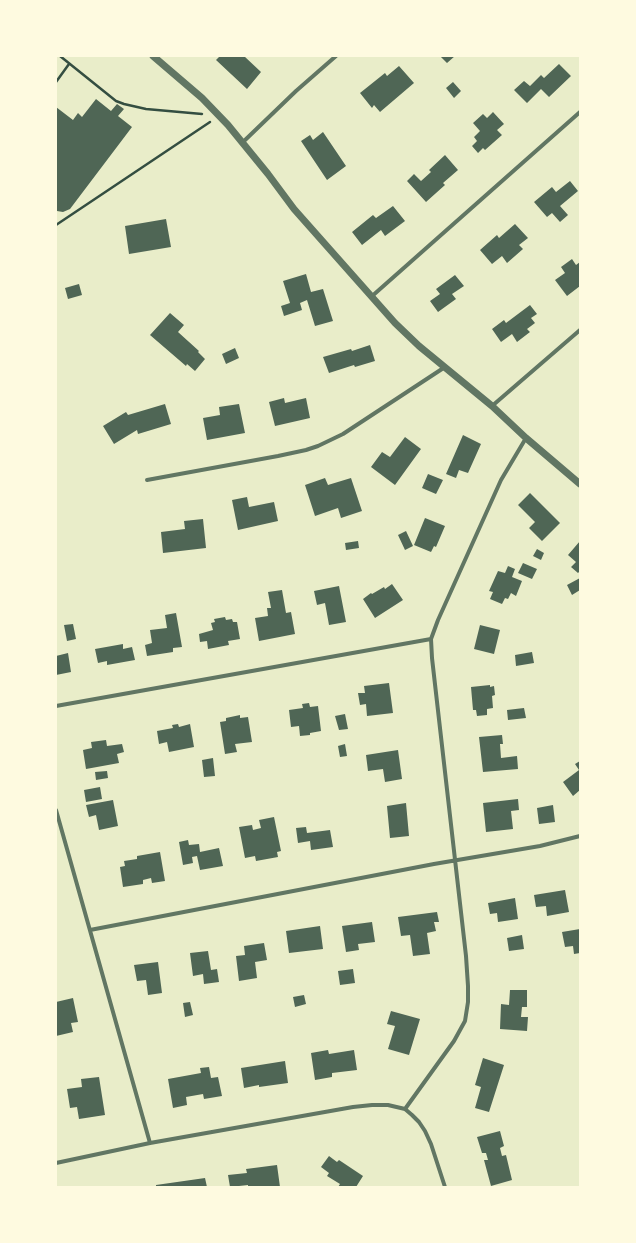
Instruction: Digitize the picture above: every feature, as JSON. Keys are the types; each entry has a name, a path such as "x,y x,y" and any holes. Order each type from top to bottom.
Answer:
{"street":[{"path":"153,56 202,98 220,116 243,142 294,209 395,323 580,484"},
{"path":"243,142 296,91 336,56"},
{"path":"371,297 580,112"},
{"path":"492,406 580,330"},
{"path":"147,480 278,456 318,446 343,434 445,367"},
{"path":"405,1109 454,1041 463,1025 466,1016 468,986 431,639 438,620 501,480 526,438"},
{"path":"56,706 431,639"},
{"path":"56,810 150,1143"},
{"path":"90,930 540,846 580,836"},
{"path":"56,1163 150,1143 353,1107 384,1105 405,1109 425,1131 436,1158 444,1187"}],"path":[{"path":"60,56 121,105 146,109 220,116"},
{"path":"56,82 69,64"},
{"path":"56,225 220,116"}],"building":[{"path":"220,56 244,56 261,72 247,89 216,60"},
{"path":"440,56 455,56 447,63"},
{"path":"559,64 571,76 549,97 541,89 527,103 514,90 524,81 530,86 541,75 544,78"},
{"path":"399,66 414,83 380,112 374,105 372,108 360,93 385,73 387,76"},
{"path":"453,82 461,91 454,98 446,88"},
{"path":"96,99 111,111 117,104 124,109 118,116 132,127 70,209 63,212 57,211 56,107 73,120 78,113 82,117"},
{"path":"493,112 504,124 497,130 502,135 485,150 483,148 478,153 472,146 477,141 474,137 480,131 473,123 483,114 487,118"},
{"path":"323,132 346,166 327,180 301,141 310,135 313,140"},
{"path":"445,155 458,170 443,183 445,185 426,202 407,181 414,174 421,181 431,172 429,170"},
{"path":"570,181 578,191 560,206 568,215 560,222 552,213 547,217 534,202 552,187 556,192"},
{"path":"393,206 405,221 385,236 381,230 362,245 352,232 373,215 376,218"},
{"path":"166,219 171,247 129,254 125,226"},
{"path":"515,224 528,238 519,245 523,249 507,263 502,256 492,264 480,250 497,235 499,238"},
{"path":"572,259 576,265 580,262 580,286 567,296 555,280 565,273 561,267"},
{"path":"306,274 311,292 323,289 333,321 315,326 307,300 300,303 302,310 284,316 281,306 290,303 283,281"},
{"path":"455,275 464,286 452,294 456,299 438,312 430,301 440,294 436,289"},
{"path":"79,284 82,295 68,299 65,288"},
{"path":"530,305 537,314 531,318 535,323 527,329 530,332 517,342 512,334 501,342 492,329 504,320 506,323"},
{"path":"170,313 184,325 178,332 199,351 198,352 205,359 195,371 187,364 186,366 150,335"},
{"path":"370,345 375,361 355,367 354,365 329,373 323,357 351,349 352,351"},
{"path":"235,348 239,358 226,364 222,354"},
{"path":"284,398 285,403 306,398 310,418 275,426 269,402"},
{"path":"165,404 171,424 138,434 137,430 114,444 103,426 126,412 128,415"},
{"path":"239,404 245,433 207,440 203,418 220,415 219,407"},
{"path":"463,435 481,444 468,473 459,470 456,478 446,474"},
{"path":"405,437 421,449 395,485 371,467 382,452 390,457"},
{"path":"428,474 443,480 436,494 422,488"},
{"path":"325,478 328,485 351,478 362,511 341,518 338,508 315,516 305,485"},
{"path":"530,493 560,523 542,541 529,528 535,522 518,505"},
{"path":"247,497 249,507 274,502 278,521 238,530 232,500"},
{"path":"425,518 445,526 436,547 434,546 431,552 414,545"},
{"path":"203,519 206,548 163,553 161,532 185,529 184,521"},
{"path":"406,531 413,546 405,550 398,535"},
{"path":"358,541 359,548 346,550 345,543"},
{"path":"580,541 580,571 578,573 571,567 576,562 568,555"},
{"path":"537,549 544,553 541,560 533,556"},
{"path":"523,563 537,569 532,579 518,573"},
{"path":"508,566 515,569 512,577 522,581 516,596 511,593 508,599 505,598 502,604 490,599 493,592 489,591 498,571 505,573"},
{"path":"580,578 580,590 572,595 567,585"},
{"path":"392,584 403,600 375,618 363,599 371,593 372,594 384,587 385,589"},
{"path":"339,586 346,622 329,625 325,603 317,605 314,591"},
{"path":"282,590 286,613 291,612 295,634 259,641 255,618 268,616 267,608 271,608 268,592"},
{"path":"176,613 182,647 173,648 173,652 147,656 145,645 152,643 150,630 167,628 165,615"},
{"path":"225,617 226,620 232,619 233,622 237,622 240,639 228,641 229,645 208,649 207,641 200,642 199,634 213,630 211,623 215,622 214,619"},
{"path":"73,624 76,639 67,641 64,625"},
{"path":"480,625 500,630 494,654 474,649"},
{"path":"123,644 123,649 132,647 135,660 107,665 107,661 98,663 95,649"},
{"path":"532,652 534,663 516,666 515,655"},
{"path":"68,653 71,672 56,675 56,656"},
{"path":"389,683 393,713 367,716 366,704 360,705 358,693 365,693 364,686"},
{"path":"490,685 490,687 494,686 495,695 492,696 493,708 487,709 487,715 477,716 476,710 473,710 471,687"},
{"path":"309,703 310,707 318,706 321,731 310,733 310,735 300,736 299,726 291,727 289,710 303,708 302,704"},
{"path":"524,708 526,718 508,720 507,710"},
{"path":"345,714 348,729 339,730 335,716"},
{"path":"240,715 240,718 248,717 252,742 235,744 237,752 225,754 220,722 226,721 226,718"},
{"path":"178,724 179,727 190,724 194,747 169,752 167,742 159,744 157,731 173,728 172,725"},
{"path":"502,735 503,744 500,744 501,758 517,756 518,769 483,772 479,737"},
{"path":"106,740 107,746 122,744 124,752 117,754 119,763 86,769 83,750 92,748 91,742"},
{"path":"345,744 347,756 340,757 338,746"},
{"path":"398,750 402,779 385,782 383,769 368,771 366,755"},
{"path":"213,758 215,776 204,777 202,760"},
{"path":"580,761 580,790 573,796 563,782 579,770 575,764"},
{"path":"107,771 108,778 96,780 95,772"},
{"path":"100,787 102,799 86,802 84,790"},
{"path":"518,799 519,810 511,811 513,829 486,832 483,803"},
{"path":"113,800 118,826 99,830 96,815 89,817 86,805"},
{"path":"406,803 409,836 390,838 387,806"},
{"path":"553,805 555,822 539,824 537,808"},
{"path":"274,817 281,851 277,852 278,857 256,861 255,856 245,858 239,827 252,825 253,830 261,828 259,820"},
{"path":"306,827 307,833 330,830 333,847 311,850 310,841 298,843 296,828"},
{"path":"188,840 189,845 199,844 200,852 219,848 223,866 200,870 197,856 192,857 193,863 183,865 179,842"},
{"path":"160,852 165,881 152,883 151,878 143,880 143,884 123,887 120,867 125,866 124,861 137,859 137,856"},
{"path":"565,890 569,912 547,916 546,906 536,907 534,895"},
{"path":"515,898 518,919 498,922 497,913 490,914 488,903"},
{"path":"437,912 439,922 434,922 436,931 427,933 430,954 413,956 410,935 401,936 398,917"},
{"path":"372,922 375,942 358,944 359,950 346,952 342,926"},
{"path":"320,926 323,949 289,953 286,931"},
{"path":"580,929 580,953 574,954 573,946 565,947 562,932"},
{"path":"522,935 524,949 509,951 507,938"},
{"path":"264,943 267,960 255,962 257,978 239,981 236,956 245,955 244,946"},
{"path":"208,951 211,970 217,969 219,982 204,984 203,974 193,976 190,953"},
{"path":"158,962 162,993 148,995 146,980 137,981 134,965"},
{"path":"353,969 355,983 340,985 338,971"},
{"path":"510,990 527,990 527,1007 522,1007 521,1017 528,1017 527,1031 500,1029 501,1004 509,1005"},
{"path":"304,995 306,1004 295,1007 293,997"},
{"path":"73,998 78,1022 71,1023 73,1032 56,1036 56,1002"},
{"path":"190,1002 193,1015 185,1017 183,1003"},
{"path":"391,1011 420,1019 409,1055 388,1049 395,1026 387,1024"},
{"path":"328,1050 329,1054 354,1050 357,1070 332,1073 332,1077 315,1080 311,1053"},
{"path":"483,1058 504,1065 489,1112 475,1108 481,1087 475,1085"},
{"path":"285,1061 288,1083 259,1087 259,1085 244,1088 241,1068"},
{"path":"209,1067 211,1078 218,1077 222,1096 204,1099 203,1094 186,1097 187,1105 173,1108 168,1079 201,1073 200,1068"},
{"path":"99,1077 105,1115 79,1119 77,1107 70,1108 67,1089 82,1087 81,1079"},
{"path":"500,1131 504,1146 500,1148 502,1156 506,1155 512,1180 491,1186 484,1160 488,1160 486,1153 482,1153 477,1137"},
{"path":"329,1156 337,1162 339,1160 363,1176 356,1187 338,1187 340,1184 327,1176 329,1173 321,1167"},
{"path":"277,1165 280,1187 248,1187 248,1185 230,1187 228,1175 247,1173 246,1169"},
{"path":"205,1178 207,1187 156,1187 156,1185"}]}
